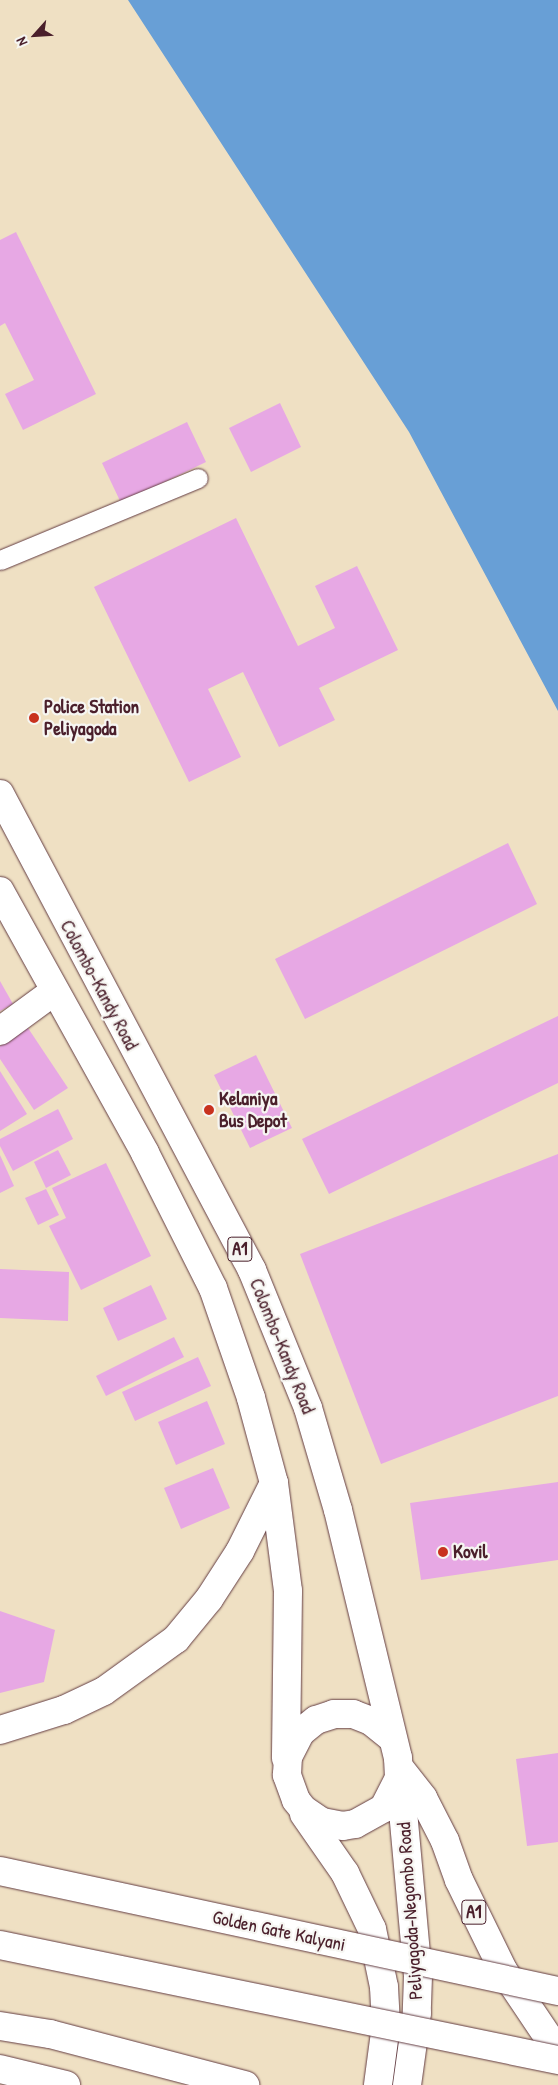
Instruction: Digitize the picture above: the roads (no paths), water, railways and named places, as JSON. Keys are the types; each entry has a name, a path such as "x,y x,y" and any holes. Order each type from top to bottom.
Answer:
{"main road":[{"name":"Colombo-Kandy Road","path":"0,794 252,1270 282,1342 308,1408 338,1510 393,1739"},
{"name":"A1","path":"0,891 53,992 144,1153 213,1288 251,1398 274,1483 288,1591 287,1767"},
{"path":"0,1031 53,992"},
{"path":"0,1730 64,1710 104,1691 176,1639 209,1599 240,1551 274,1483"},
{"path":"296,1800 303,1809 322,1822 344,1826 376,1816 391,1800 399,1778 399,1767 393,1739 379,1726 362,1717 344,1713 325,1716 301,1732 291,1748 287,1767 289,1784 296,1800 345,1873 372,1929 384,1987 386,2025 378,2085"},
{"name":"A1","path":"399,1767 422,1798 445,1841 459,1880 503,1970 558,2052"},
{"name":"Peliyagoda-Negombo Road","path":"399,1767 418,1976 415,2032 407,2085"},
{"name":"Golden Gate Kalyani","path":"0,1871 558,1992"},
{"path":"0,1944 558,2060"},
{"path":"0,2026 50,2034 245,2085"},
{"path":"0,2070 66,2085"}],"lane":[{"path":"0,560 198,478"}],"water":[{"path":"128,0 558,0 558,711 409,432"}],"place":[{"name":"Police Station Peliyagoda","path":"34,718"},
{"name":"Kelaniya Bus Depot","path":"209,1110"},
{"name":"Kovil","path":"443,1552"}]}
